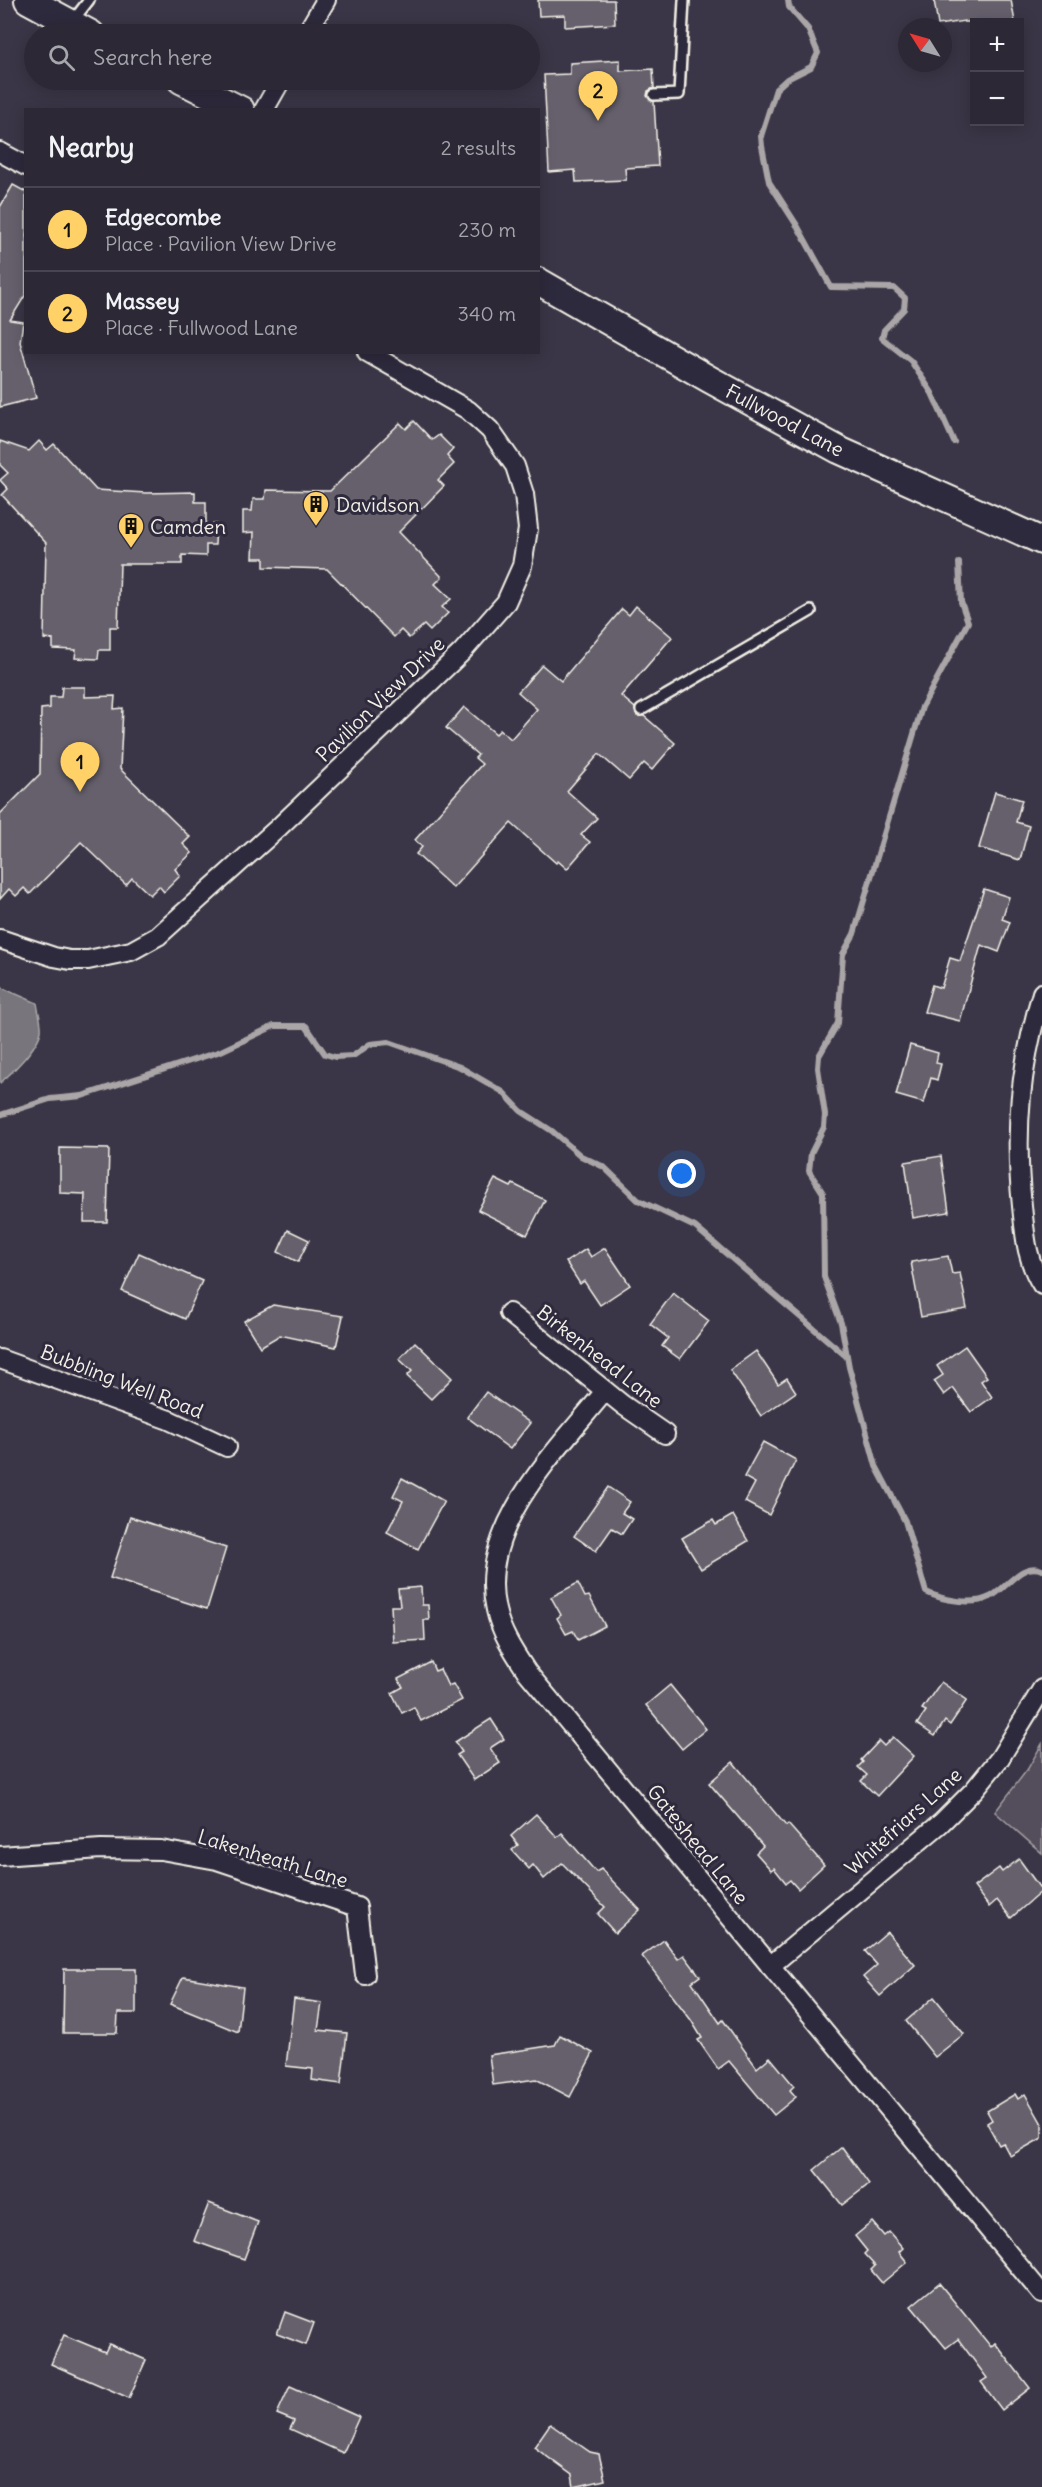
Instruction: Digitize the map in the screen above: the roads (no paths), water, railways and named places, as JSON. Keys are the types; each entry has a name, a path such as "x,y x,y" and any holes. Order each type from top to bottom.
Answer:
{"street":[{"path":"28,0 72,24"},
{"path":"312,24 326,0"},
{"path":"201,90 237,108"},
{"path":"265,108 275,90"},
{"path":"0,152 24,165"},
{"name":"Fullwood Lane","path":"540,282 821,441 947,500 1042,541"},
{"name":"Pavilion View Drive","path":"0,939 54,957 88,960 131,951 158,936 278,828 462,652 506,602 522,566 528,529 524,494 515,466 490,430 468,410 370,354"},
{"path":"1042,993 1026,1055 1017,1120 1017,1160 1026,1250 1042,1285"},
{"name":"Birkenhead Lane","path":"509,1313 605,1391 665,1434"},
{"name":"Bubbling Well Road","path":"0,1359 169,1420 228,1447"},
{"name":"Gateshead Lane","path":"605,1391 514,1507 501,1538 494,1571 496,1612 511,1647 527,1672 1042,2294"},
{"name":"Whitefriars Lane","path":"770,1966 941,1823 974,1790 1000,1758 1042,1689"},
{"name":"Lakenheath Lane","path":"0,1856 101,1849 161,1850 217,1860 303,1888 357,1908 365,1975"}],"lane":[{"path":"82,24 89,0"},
{"path":"654,95 678,94 684,0"},
{"path":"641,710 811,611"}],"waterway":[{"path":"788,0 789,7 808,29 818,53 811,67 787,79 776,89 761,136 769,182 798,227 831,287 894,288 905,298 904,309 884,330 882,338 911,361 932,393 954,442"},
{"path":"959,563 961,602 968,622 922,707 854,934 843,954 838,1023 819,1056 818,1068 825,1115 824,1127 811,1153 809,1171 823,1193 824,1277 841,1323 849,1367 876,1466 905,1521 926,1592 958,1601 983,1600 996,1593 1021,1572 1034,1568 1042,1570"},
{"path":"0,1115 50,1099 82,1096 221,1051 274,1026 306,1026 325,1054 335,1057 353,1056 370,1044 389,1042 460,1067 503,1092 521,1111 552,1131 581,1156 604,1167 638,1200 695,1227 847,1357"}],"place":[{"name":"Massey","path":"598,121"},
{"name":"Davidson","path":"316,527"},
{"name":"Camden","path":"131,549"},
{"name":"Edgecombe","path":"80,792"}]}
